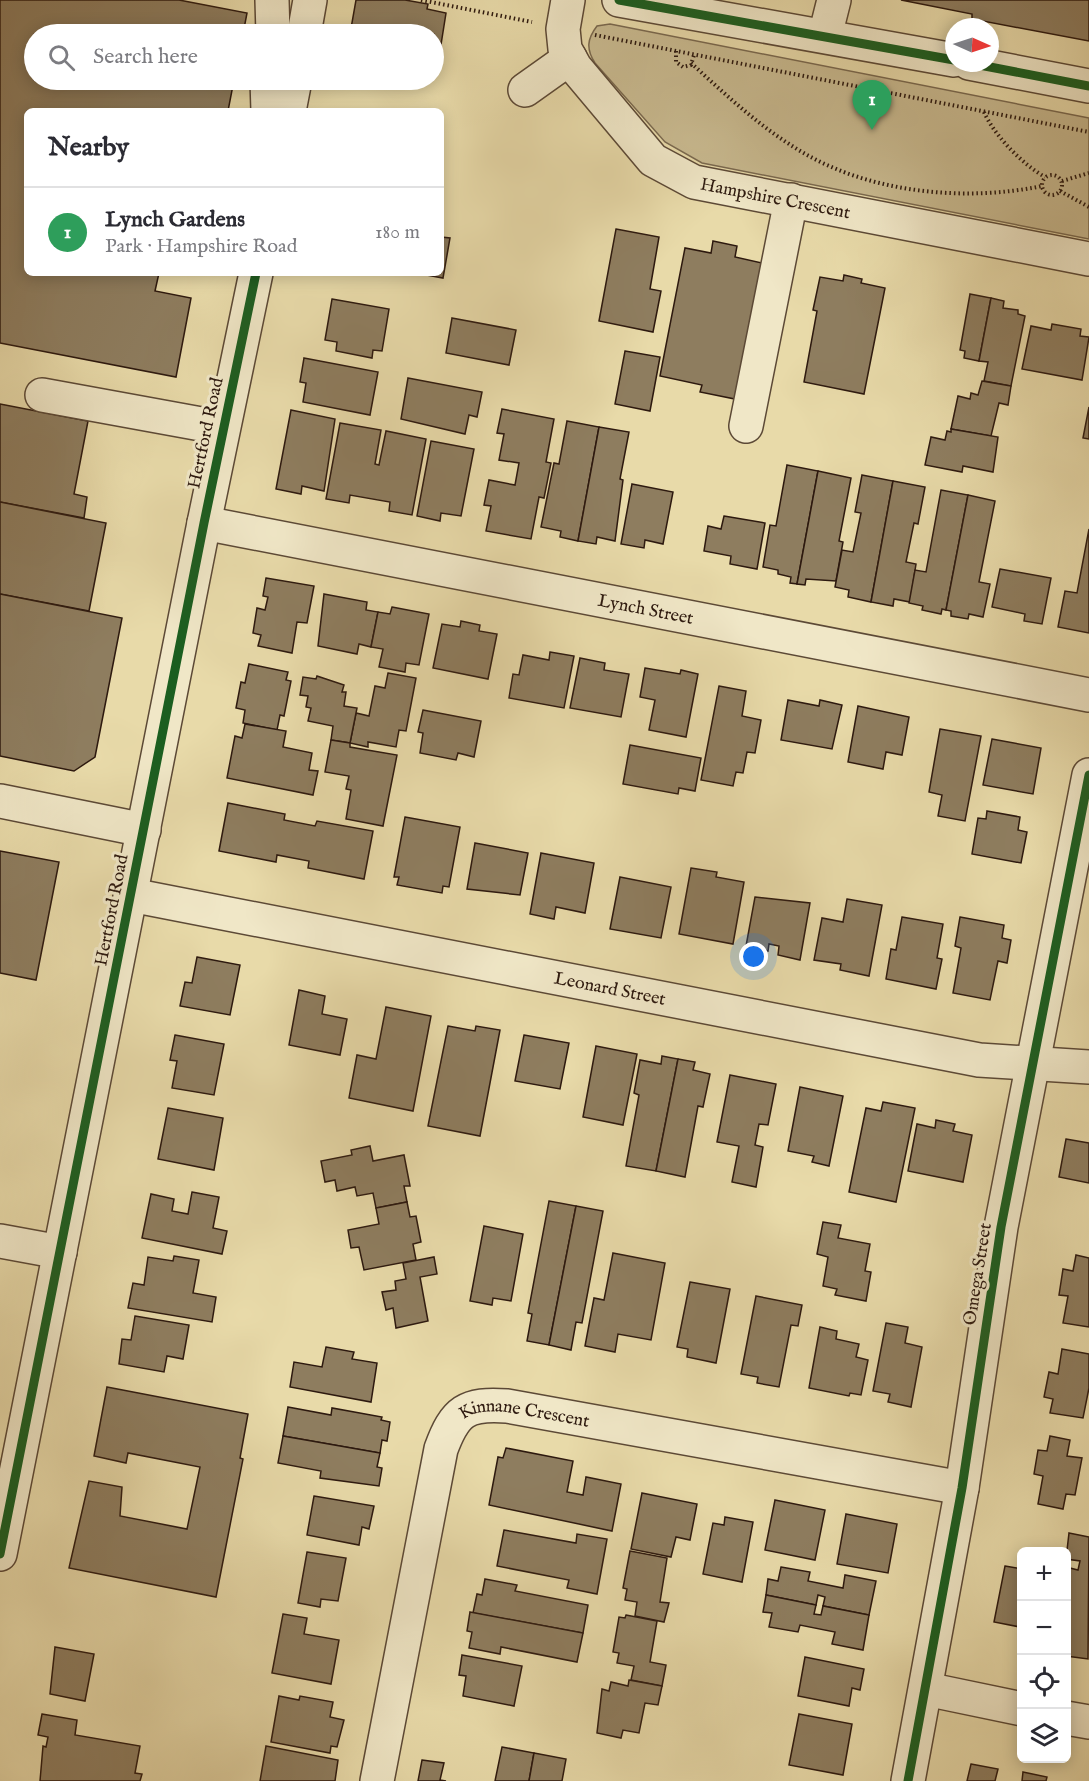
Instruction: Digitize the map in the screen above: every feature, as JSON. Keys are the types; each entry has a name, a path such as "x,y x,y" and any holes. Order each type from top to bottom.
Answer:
{"street":[{"path":"272,0 273,24"},
{"path":"306,24 310,0"},
{"path":"619,0 945,58"},
{"path":"825,36 834,0"},
{"path":"525,90 567,29"},
{"name":"Hampshire Crescent","path":"567,29 653,160 694,182 1089,259"},
{"path":"999,69 1089,86"},
{"path":"267,90 268,108"},
{"path":"290,108 293,90"},
{"path":"746,426 790,200"},
{"name":"Hertford Road","path":"0,1554 204,523 255,276"},
{"path":"42,395 223,428"},
{"name":"Lynch Street","path":"204,523 1089,695"},
{"name":"Omega Street","path":"908,1781 962,1488 1001,1227 1089,775"},
{"path":"0,801 144,830"},
{"name":"Leonard Street","path":"131,895 979,1060 1089,1067"},
{"path":"0,1241 60,1252"},
{"name":"Kinnane Crescent","path":"377,1781 441,1449 448,1428 460,1412 490,1405 507,1406 962,1488"},
{"path":"926,1689 1017,1707"},
{"path":"1071,1719 1089,1722"}],"path":[{"path":"421,0 1089,132"},
{"path":"676,51 679,66 687,67 692,63 694,55"},
{"path":"692,63 741,109 802,153 852,175 899,186 960,194 1013,192 1042,186"},
{"path":"984,112 991,127 1045,177"},
{"path":"1062,181 1089,173"},
{"path":"1045,177 1054,174 1062,181"},
{"path":"1042,186 1045,177"},
{"path":"1060,191 1062,181"},
{"path":"1042,186 1051,195 1060,191"},
{"path":"1060,191 1089,207"}],"shaded area":[{"path":"610,24 1089,118 1089,239 702,163 665,142 595,63 589,49 591,35 597,26"}],"building":[{"path":"0,0 179,0 247,13 245,24 24,24 24,90 232,90 229,108 24,108 24,276 158,276 155,291 191,298 176,377 0,343"},
{"path":"356,0 405,0 428,4 427,9 446,13 444,26 352,24"},
{"path":"901,0 1089,0 1089,41 999,24 999,18 972,18 972,14"},
{"path":"616,229 659,237 650,289 661,291 653,332 599,321"},
{"path":"444,237 450,238 444,272"},
{"path":"713,241 737,246 735,257 762,263 735,399 700,392 702,385 660,376 685,248 711,253"},
{"path":"844,275 862,279 861,283 885,288 864,394 804,382 817,311 813,310 820,277 843,281"},
{"path":"970,294 991,298 979,361 964,358 965,351 960,350"},
{"path":"991,298 1004,301 1003,308 1018,310 1018,314 1025,316 1011,386 984,381 988,362 979,361"},
{"path":"332,299 389,309 382,351 373,350 372,358 336,351 337,342 325,340"},
{"path":"452,318 516,330 509,365 446,353"},
{"path":"1052,324 1081,329 1080,336 1089,337 1082,380 1022,369 1031,326 1051,330"},
{"path":"625,351 660,357 650,411 615,404"},
{"path":"304,358 378,372 370,415 303,402 306,383 300,382"},
{"path":"408,378 482,392 477,417 469,415 465,434 401,419"},
{"path":"982,381 1011,386 1008,405 999,403 991,436 951,429 958,396 970,399 971,393 978,395"},
{"path":"0,404 88,421 74,494 87,497 84,518 0,502"},
{"path":"1089,407 1089,439 1083,438"},
{"path":"502,409 554,419 546,462 551,463 544,498 539,497 531,539 486,531 491,506 484,505 489,480 515,485 519,463 499,460 504,434 497,433"},
{"path":"291,410 335,419 324,491 302,486 301,494 276,489"},
{"path":"567,421 599,427 578,541 560,537 561,531 541,527 554,463 559,464"},
{"path":"340,423 381,430 375,464 379,465 386,431 426,439 412,515 389,511 390,502 350,495 349,503 326,499"},
{"path":"599,427 629,432 620,479 623,480 615,541 597,537 596,544 578,541"},
{"path":"951,429 998,437 993,472 963,466 962,472 925,465 931,437 945,440 947,431 951,432"},
{"path":"431,441 474,449 461,516 441,513 440,521 417,516"},
{"path":"787,465 818,471 797,584 790,583 791,577 778,574 778,570 763,567 770,525 776,526"},
{"path":"818,471 851,478 839,541 843,542 836,581 806,579 805,585 797,584"},
{"path":"862,475 893,481 871,602 848,597 849,590 835,587 842,550 853,552 861,513 855,512"},
{"path":"893,481 925,487 918,524 914,523 906,562 916,564 910,602 894,599 893,606 871,602"},
{"path":"632,484 673,492 663,544 645,540 644,548 621,544"},
{"path":"941,490 968,495 946,610 942,609 941,614 922,610 923,606 909,603 915,570 926,572"},
{"path":"968,495 995,501 979,582 990,584 983,617 969,614 968,619 951,616 951,611 946,610"},
{"path":"0,502 106,523 89,611 0,594"},
{"path":"724,516 765,523 757,569 730,564 731,556 704,551 708,526 721,529"},
{"path":"1089,529 1089,633 1058,627 1065,591 1077,593"},
{"path":"1000,569 1051,578 1042,624 1024,621 1025,614 992,607"},
{"path":"266,578 314,586 307,623 297,622 292,653 258,646 261,635 253,633 257,608 265,610 268,597 263,596"},
{"path":"0,594 122,618 95,757 74,771 0,756"},
{"path":"324,594 367,602 366,610 378,612 371,647 359,644 357,654 318,646"},
{"path":"392,607 429,614 419,665 406,663 405,672 379,667 383,649 371,647 378,612 390,614"},
{"path":"461,621 480,625 479,631 497,634 488,679 433,668 442,624 460,627"},
{"path":"550,652 574,656 564,708 509,698 513,674 519,675 523,655 549,660"},
{"path":"580,658 605,663 604,670 629,674 621,717 570,708"},
{"path":"249,664 288,672 286,680 291,681 284,716 280,715 277,730 243,723 245,710 236,708 241,682 245,683"},
{"path":"645,668 680,674 681,670 698,674 686,737 649,730 655,700 640,697"},
{"path":"388,673 416,678 406,731 399,730 396,747 368,742 368,747 350,743 356,713 369,716 375,686 385,688"},
{"path":"317,676 344,685 342,692 346,692 344,706 357,708 350,743 331,740 333,726 308,721 311,708 306,707 308,696 300,695 303,677 316,679"},
{"path":"719,686 746,691 742,716 761,720 755,753 747,752 743,773 736,772 733,786 701,780"},
{"path":"788,700 819,706 820,700 842,705 832,749 781,740"},
{"path":"858,706 909,717 902,755 886,752 883,769 848,762"},
{"path":"423,710 481,721 474,757 458,753 456,760 420,753 423,733 418,732"},
{"path":"245,724 286,731 283,747 312,753 309,770 318,771 313,795 227,778 235,736 242,738"},
{"path":"940,729 981,736 965,821 938,816 942,795 929,792"},
{"path":"992,739 1041,748 1033,794 983,785"},
{"path":"331,740 350,743 350,747 397,755 383,826 346,819 351,790 346,789 349,776 325,772"},
{"path":"630,745 701,758 695,791 679,788 678,794 623,784"},
{"path":"228,803 285,814 284,820 315,826 317,821 373,831 364,879 308,868 309,861 277,855 276,862 219,851"},
{"path":"987,811 1020,817 1018,830 1027,832 1021,863 972,854 978,818 986,819"},
{"path":"405,817 460,827 449,887 443,886 442,893 397,885 399,877 394,877"},
{"path":"475,843 528,853 520,895 467,889"},
{"path":"0,851 59,862 36,980 0,973"},
{"path":"541,853 594,863 585,913 556,907 554,919 530,914"},
{"path":"691,868 717,872 716,877 744,882 733,944 679,934"},
{"path":"620,877 671,887 661,938 610,929"},
{"path":"755,897 810,903 800,960 778,955 779,946 769,944 768,951 746,946"},
{"path":"847,899 882,905 869,976 840,970 841,964 814,960 822,918 843,922"},
{"path":"902,917 943,924 937,958 942,959 936,989 886,979 891,949 896,950"},
{"path":"960,917 1004,925 1002,938 1011,940 1007,963 998,961 990,1000 953,993 961,948 955,946"},
{"path":"197,957 240,965 230,1015 180,1006 185,982 192,983"},
{"path":"299,990 325,996 322,1014 347,1019 340,1055 289,1045"},
{"path":"386,1007 431,1016 413,1111 349,1098 357,1055 376,1059"},
{"path":"448,1026 475,1031 476,1026 500,1030 480,1136 428,1126"},
{"path":"175,1035 224,1044 214,1095 172,1088 177,1061 170,1060"},
{"path":"524,1035 569,1043 560,1089 515,1081"},
{"path":"596,1046 637,1054 623,1125 583,1117"},
{"path":"662,1056 678,1059 656,1171 626,1166 639,1095 634,1093 640,1060 661,1064"},
{"path":"678,1059 695,1062 693,1070 710,1074 703,1107 698,1106 685,1177 656,1171"},
{"path":"730,1075 776,1084 768,1125 759,1124 755,1145 763,1147 756,1187 732,1182 739,1146 717,1142"},
{"path":"800,1087 843,1096 829,1166 812,1162 814,1156 788,1151"},
{"path":"883,1102 915,1108 896,1202 849,1192 866,1108 881,1111"},
{"path":"168,1108 223,1118 214,1170 158,1159"},
{"path":"936,1120 955,1124 953,1131 972,1135 963,1182 908,1171 917,1124 935,1128"},
{"path":"1066,1139 1089,1143 1089,1183 1059,1177"},
{"path":"370,1146 373,1161 404,1155 410,1186 404,1186 407,1202 376,1208 373,1193 357,1196 355,1187 337,1191 335,1180 325,1182 321,1161 352,1155 351,1150"},
{"path":"192,1192 219,1197 213,1228 227,1231 222,1254 142,1238 151,1194 174,1199 172,1211 188,1214"},
{"path":"549,1201 576,1206 549,1345 527,1341 532,1314 528,1313"},
{"path":"407,1202 410,1217 416,1216 421,1242 413,1244 416,1260 364,1270 359,1247 351,1248 348,1230 379,1224 376,1208"},
{"path":"576,1206 603,1211 582,1323 576,1322 571,1350 549,1345"},
{"path":"823,1222 841,1225 838,1238 870,1244 865,1271 871,1272 866,1301 835,1295 837,1289 823,1286 828,1257 817,1254"},
{"path":"484,1226 523,1234 511,1301 493,1298 492,1305 470,1301"},
{"path":"613,1253 665,1263 651,1340 618,1334 615,1352 585,1346 594,1298 604,1300"},
{"path":"1076,1255 1089,1258 1089,1327 1063,1323 1068,1296 1059,1295 1063,1269 1073,1271"},
{"path":"174,1256 199,1260 193,1293 216,1297 212,1322 128,1308 133,1283 144,1285 148,1257 173,1261"},
{"path":"434,1257 437,1274 420,1277 428,1321 396,1328 393,1308 386,1310 382,1292 396,1290 395,1281 406,1279 403,1263"},
{"path":"690,1282 730,1289 716,1363 687,1357 688,1349 677,1347"},
{"path":"756,1296 802,1305 798,1326 791,1325 779,1387 757,1383 758,1377 741,1374"},
{"path":"135,1316 189,1325 183,1359 167,1356 164,1372 119,1364 122,1339 131,1340"},
{"path":"886,1323 908,1327 905,1343 922,1347 911,1407 888,1402 890,1394 873,1391"},
{"path":"820,1327 837,1331 836,1339 859,1344 856,1357 868,1360 861,1395 850,1393 849,1396 809,1388"},
{"path":"326,1347 354,1352 352,1359 377,1363 371,1402 290,1387 294,1362 322,1367"},
{"path":"1062,1349 1089,1354 1089,1388 1083,1418 1050,1413 1053,1399 1044,1397 1049,1372 1058,1374"},
{"path":"107,1387 248,1414 240,1458 243,1459 216,1597 69,1568 89,1481 122,1487 120,1516 187,1529 200,1467 128,1453 126,1463 94,1456"},
{"path":"288,1407 331,1415 332,1408 382,1417 381,1420 390,1422 387,1441 382,1440 380,1453 283,1436"},
{"path":"283,1436 380,1453 377,1467 382,1468 379,1486 320,1478 321,1471 278,1463"},
{"path":"1050,1436 1070,1440 1067,1456 1082,1458 1075,1495 1066,1494 1063,1509 1038,1504 1043,1476 1034,1474 1038,1450 1047,1451"},
{"path":"506,1448 573,1461 567,1492 583,1495 586,1477 621,1484 612,1531 489,1505 498,1457 503,1458"},
{"path":"642,1493 697,1504 690,1540 676,1537 671,1557 631,1549"},
{"path":"314,1496 374,1506 369,1529 362,1527 359,1545 307,1535"},
{"path":"775,1500 825,1510 815,1560 765,1550"},
{"path":"846,1514 897,1524 888,1573 837,1564"},
{"path":"725,1517 753,1522 742,1582 703,1574 713,1523 724,1525"},
{"path":"504,1530 576,1543 577,1534 607,1539 597,1594 567,1588 569,1580 497,1566"},
{"path":"1069,1533 1089,1537 1088,1659 1071,1657 1071,1568 1078,1570 1080,1561 1071,1560 1071,1547 1067,1547"},
{"path":"630,1551 667,1558 660,1602 669,1603 664,1622 635,1616 637,1602 625,1600 627,1589 623,1588"},
{"path":"307,1552 346,1558 338,1601 321,1599 320,1607 298,1603"},
{"path":"1005,1566 1017,1568 1017,1626 994,1622"},
{"path":"781,1567 810,1572 808,1581 843,1588 845,1575 876,1581 869,1615 823,1606 825,1597 818,1595 816,1605 766,1595 768,1579 778,1581"},
{"path":"485,1579 517,1585 515,1591 588,1605 583,1633 473,1613 477,1594 482,1595"},
{"path":"766,1595 816,1605 814,1614 821,1615 823,1606 869,1615 863,1650 832,1644 835,1632 800,1625 798,1632 769,1627 772,1613 763,1612"},
{"path":"470,1612 583,1633 577,1662 501,1647 500,1654 469,1648 472,1632 467,1631"},
{"path":"283,1614 307,1618 304,1634 339,1640 331,1684 272,1673"},
{"path":"626,1615 657,1621 650,1662 666,1665 662,1686 631,1680 634,1666 617,1663 619,1653 613,1652 619,1617 625,1618"},
{"path":"55,1647 94,1654 85,1701 50,1694"},
{"path":"462,1655 522,1666 514,1706 463,1696 466,1676 459,1675"},
{"path":"805,1657 864,1669 860,1690 852,1688 849,1706 798,1696"},
{"path":"629,1680 662,1686 658,1705 645,1703 639,1733 623,1730 621,1738 597,1733 602,1689 609,1691 611,1682 628,1686"},
{"path":"279,1696 299,1700 300,1696 333,1702 330,1717 344,1720 337,1747 331,1746 330,1753 271,1742"},
{"path":"42,1714 77,1720 75,1735 140,1746 135,1773 142,1774 140,1781 40,1781 43,1746 46,1747 48,1737 38,1735"},
{"path":"799,1714 852,1724 843,1775 789,1765"},
{"path":"266,1746 338,1760 335,1781 260,1781"},
{"path":"502,1747 534,1753 529,1781 495,1781"},
{"path":"534,1753 566,1759 562,1781 529,1781"},
{"path":"422,1760 444,1763 440,1780 446,1781 418,1781"},
{"path":"971,1764 998,1769 995,1781 967,1781"},
{"path":"1023,1772 1047,1777 1046,1781 1022,1781"}],"cycle path":[{"path":"619,0 945,58"},
{"path":"999,69 1089,86"},
{"path":"0,1554 204,523 255,276"},
{"path":"908,1781 962,1488 1001,1227 1089,775"}],"place":[{"name":"Lynch Gardens","path":"872,130"}]}
